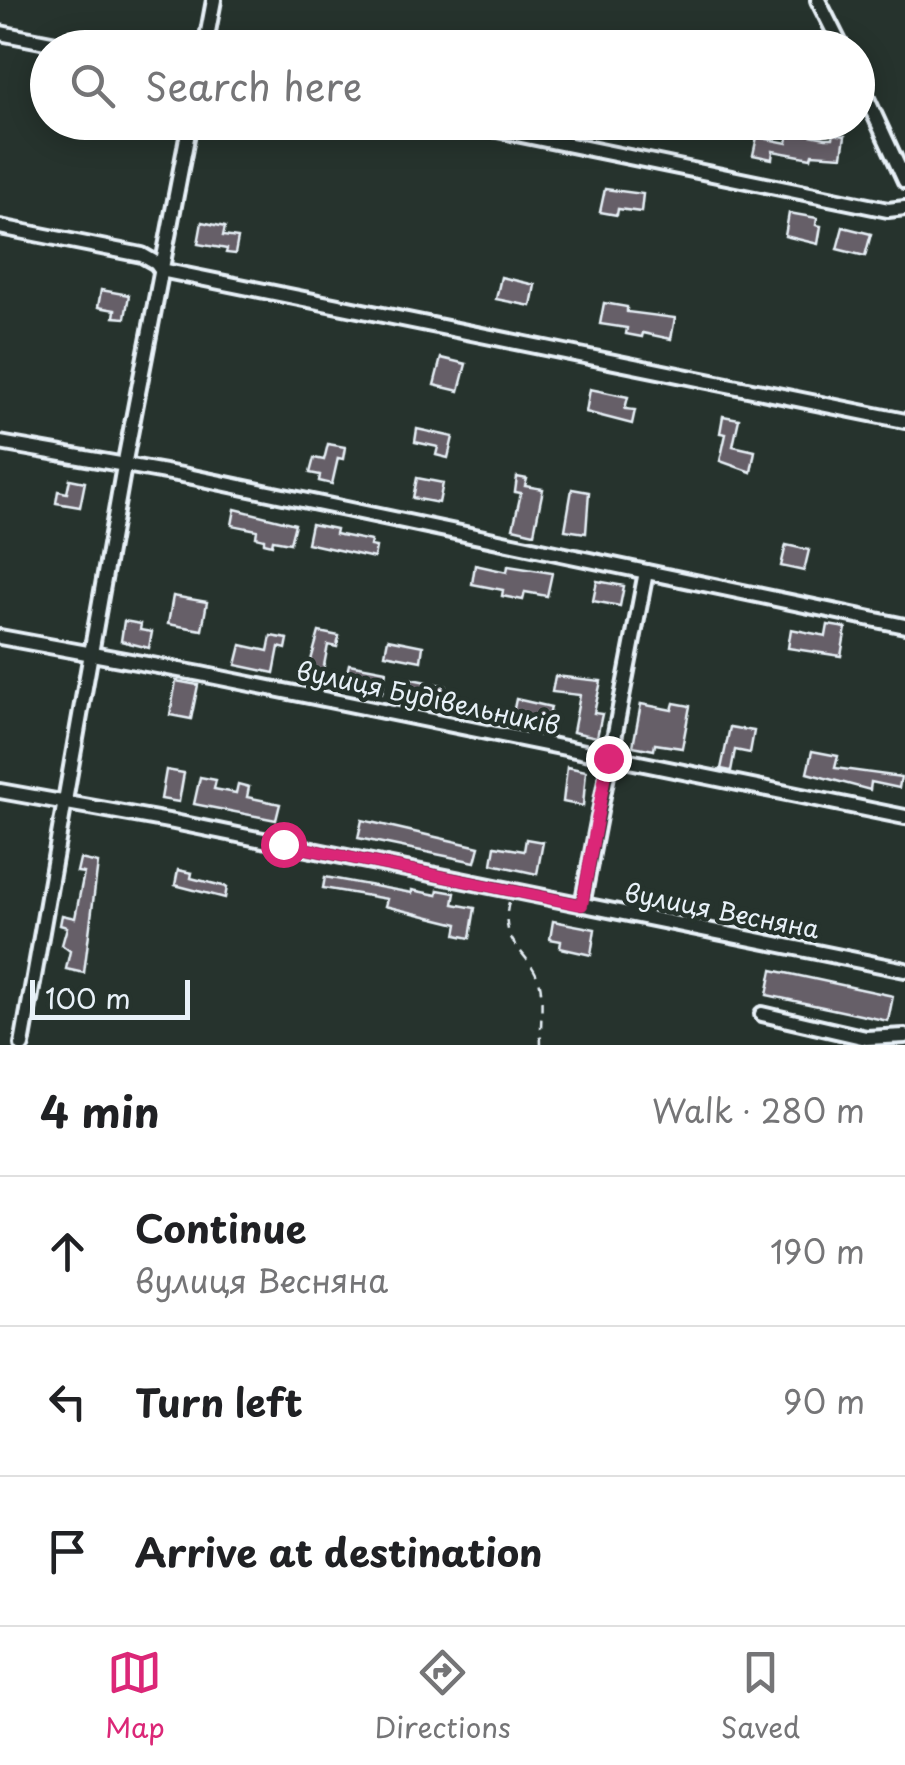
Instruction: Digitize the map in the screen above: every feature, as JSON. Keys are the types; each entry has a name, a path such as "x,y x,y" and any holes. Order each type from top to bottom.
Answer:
{"street":[{"path":"208,30 214,0"},
{"path":"818,0 833,30"},
{"path":"0,33 30,39"},
{"path":"875,116 905,181"},
{"path":"22,1045 124,466 186,140"},
{"path":"546,140 888,210 905,208"},
{"path":"0,227 142,256 161,270 905,421"},
{"path":"0,443 905,626"},
{"path":"582,905 646,572"},
{"name":"вулиця Будівельників","path":"0,637 905,817"},
{"name":"вулиця Весняна","path":"0,791 174,822 905,970"},
{"path":"762,1014 866,1038 905,1036 905,1021"}],"path":[{"path":"512,891 507,927 510,940 540,982 541,1045"}],"building":[{"path":"756,140 844,140 842,156 812,154 811,158 773,151 772,159 753,155"},
{"path":"605,189 643,194 641,212 600,212"},
{"path":"789,213 817,218 816,225 821,226 818,244 785,236"},
{"path":"202,222 225,227 223,236 238,238 235,254 198,244"},
{"path":"843,227 871,234 865,256 837,249"},
{"path":"501,277 535,285 531,306 496,299"},
{"path":"101,290 129,295 125,318 114,317 115,310 98,307"},
{"path":"604,303 627,307 627,312 675,318 671,339 626,334 627,328 600,324"},
{"path":"441,358 466,364 459,391 434,385"},
{"path":"590,389 628,397 625,409 635,410 632,424 586,412"},
{"path":"723,416 739,419 733,446 755,451 751,472 720,461 726,434 720,433"},
{"path":"417,429 453,437 448,458 436,455 438,447 415,442"},
{"path":"328,444 345,447 332,484 319,481 320,475 310,473 314,458 324,460"},
{"path":"517,477 527,479 525,486 543,489 534,533 513,528 521,493 515,492"},
{"path":"417,478 443,483 439,503 413,498"},
{"path":"70,479 85,482 80,507 56,503 58,491 67,493"},
{"path":"572,489 589,492 586,533 565,530"},
{"path":"235,509 295,524 290,543 264,543 264,539 256,537 257,530 232,525"},
{"path":"311,524 336,529 335,534 371,541 370,546 376,547 374,558 307,543"},
{"path":"786,545 809,550 804,571 781,566"},
{"path":"475,565 507,572 508,566 552,573 547,596 525,592 523,600 502,596 503,590 472,584"},
{"path":"597,581 624,586 620,606 593,601"},
{"path":"173,596 207,602 202,630 168,624"},
{"path":"124,621 141,624 140,630 152,632 149,648 121,641"},
{"path":"828,625 846,628 841,656 788,648 791,629 826,636"},
{"path":"319,632 339,636 337,647 328,645 321,681 306,678"},
{"path":"271,636 288,639 286,649 279,647 274,673 236,665 241,645 268,651"},
{"path":"388,639 423,646 421,661 385,654"},
{"path":"349,664 386,671 382,693 344,686"},
{"path":"555,676 601,681 594,713 602,714 597,737 573,732 580,695 552,692"},
{"path":"412,679 446,686 442,705 408,698"},
{"path":"176,681 198,685 191,719 170,715"},
{"path":"516,699 551,707 547,726 512,718"},
{"path":"674,703 690,706 682,748 655,744 654,750 633,746 641,704 672,710"},
{"path":"730,727 754,731 750,753 735,750 731,771 721,769"},
{"path":"812,751 838,756 835,768 901,777 899,788 871,782 870,790 807,773"},
{"path":"567,767 586,771 583,806 563,802"},
{"path":"166,770 184,773 179,802 161,799"},
{"path":"200,777 216,780 214,789 236,793 238,784 249,787 247,797 280,804 276,820 194,804"},
{"path":"362,820 479,847 475,862 358,838"},
{"path":"526,839 543,842 537,874 492,864 495,846 524,851"},
{"path":"80,859 98,863 84,973 66,969 70,951 62,945 67,927 60,925 62,915 75,918 84,873 77,872"},
{"path":"178,870 192,873 191,878 227,887 225,898 175,885"},
{"path":"325,877 412,893 455,893 453,904 475,908 470,938 456,935 458,924 385,906 387,899 323,888"},
{"path":"553,921 595,929 591,955 560,948 561,941 550,939"},
{"path":"772,970 893,996 888,1021 767,995"}],"route":[{"path":"283,844 582,905 608,758"}]}
